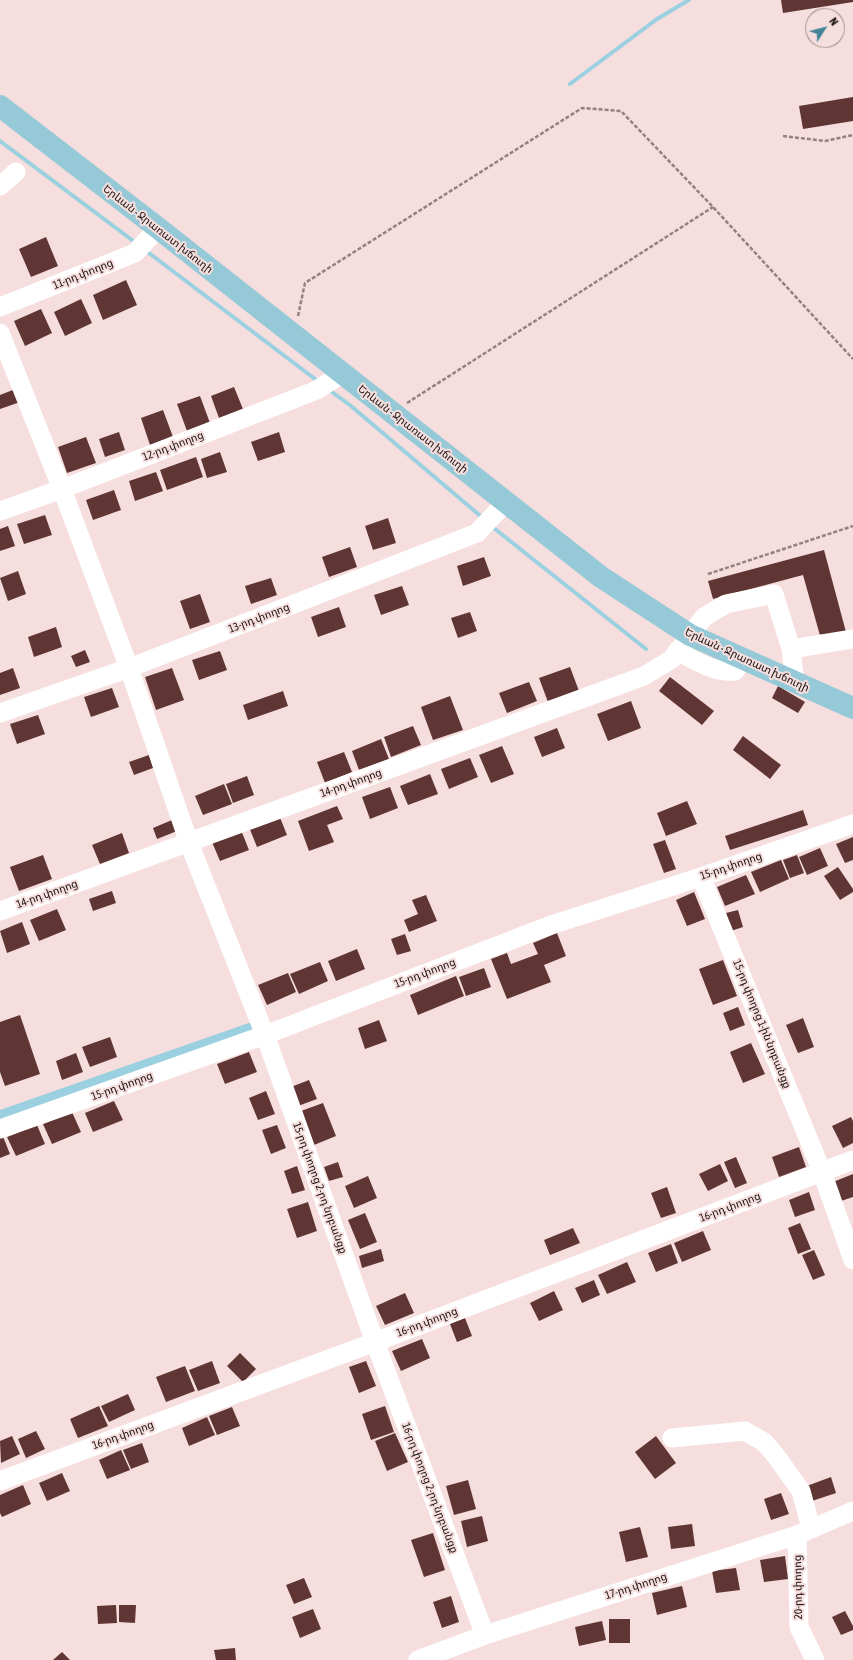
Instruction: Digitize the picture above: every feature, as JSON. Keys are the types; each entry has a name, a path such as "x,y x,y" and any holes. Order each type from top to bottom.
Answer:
{"main road":[{"name":"Երևան - Ջրառատ խճուղի","path":"0,106 155,232 292,333 339,375 397,416 684,643 743,660 853,708"}],"street":[{"path":"0,186 16,172"},
{"name":"11-րդ փողոց","path":"0,307 135,253 155,232"},
{"name":"15-րդ փողոց 2-րդ նրբանցք","path":"0,333 62,489 129,668 189,843 265,1035 375,1342"},
{"name":"12-րդ փողոց","path":"0,511 62,489 317,390 339,375"},
{"name":"13-րդ փողոց","path":"0,713 129,668 477,534 506,502"},
{"name":"14-րդ փողոց","path":"0,911 644,676 672,659 704,617 726,604 774,594 791,649"},
{"path":"795,683 791,649 853,639"},
{"name":"15-րդ փողոց","path":"0,1129 265,1035 551,925 701,877 853,824"},
{"name":"15-րդ փողոց 1-ին նրբանցք","path":"701,877 822,1172 853,1260"},
{"name":"16-րդ փողոց","path":"0,1481 375,1342 853,1160"},
{"name":"16-րդ փողոց 2-րդ նրբանցք","path":"375,1342 485,1635"},
{"name":"20-րդ փողոց","path":"672,1438 745,1431 764,1442 801,1491 804,1532 799,1627 815,1660"},
{"name":"17-րդ փողոց","path":"418,1660 485,1635 804,1532 853,1511"}],"path":[{"path":"292,333 299,313 305,283 582,108 622,111 853,359"},
{"path":"783,136 825,141 853,135"},
{"path":"397,416 410,401 713,207"},
{"path":"708,574 853,526"}],"building":[{"path":"781,0 853,0 853,2 815,8 805,8 805,10 783,13"},
{"path":"853,97 853,121 803,129 799,106"},
{"path":"46,237 58,266 31,277 19,249"},
{"path":"126,280 137,305 103,320 93,295"},
{"path":"81,299 92,323 65,336 54,312"},
{"path":"41,309 52,333 25,346 14,321"},
{"path":"234,387 243,409 219,418 211,396"},
{"path":"18,388 23,401 0,409 0,395"},
{"path":"200,396 210,423 187,431 177,404"},
{"path":"163,410 173,437 150,445 141,418"},
{"path":"119,432 125,450 105,457 99,439"},
{"path":"279,432 285,452 258,461 251,442"},
{"path":"86,437 96,463 67,473 58,447"},
{"path":"220,452 227,472 207,478 201,459"},
{"path":"196,457 203,477 167,490 160,470"},
{"path":"156,472 163,491 135,501 129,481"},
{"path":"114,490 121,510 93,520 86,500"},
{"path":"45,515 52,535 24,544 17,524"},
{"path":"388,518 396,543 373,550 365,526"},
{"path":"8,526 15,546 0,551 0,529"},
{"path":"350,547 357,567 329,577 322,557"},
{"path":"824,550 846,632 821,639 803,575 713,599 708,581"},
{"path":"484,557 491,576 463,586 457,566"},
{"path":"18,571 26,594 8,601 0,578"},
{"path":"271,578 277,595 251,604 245,586"},
{"path":"402,586 409,605 381,615 374,595"},
{"path":"200,594 210,622 190,629 180,601"},
{"path":"339,607 346,627 318,637 311,617"},
{"path":"470,612 477,631 458,638 451,618"},
{"path":"56,627 62,647 34,657 28,637"},
{"path":"85,650 90,662 76,667 71,656"},
{"path":"220,651 227,670 199,680 192,660"},
{"path":"570,667 579,691 548,702 539,678"},
{"path":"13,668 20,688 0,695 0,673"},
{"path":"172,668 184,700 156,710 145,677"},
{"path":"670,677 714,711 702,725 659,691"},
{"path":"529,682 537,701 507,713 499,693"},
{"path":"778,686 805,702 798,713 772,698"},
{"path":"112,688 119,707 91,717 84,697"},
{"path":"283,691 288,706 248,720 243,705"},
{"path":"450,696 463,730 433,740 421,707"},
{"path":"631,701 641,728 608,741 597,714"},
{"path":"38,715 45,734 17,744 10,724"},
{"path":"413,726 421,745 391,757 384,737"},
{"path":"557,728 565,748 542,757 534,737"},
{"path":"743,736 781,765 770,779 733,750"},
{"path":"381,739 389,759 359,770 352,751"},
{"path":"502,746 514,774 491,783 479,755"},
{"path":"344,752 352,772 325,783 317,762"},
{"path":"149,755 153,768 134,775 129,762"},
{"path":"470,758 478,777 449,789 441,769"},
{"path":"430,774 438,794 408,805 400,786"},
{"path":"247,776 254,795 233,803 226,784"},
{"path":"224,784 232,804 203,815 195,796"},
{"path":"390,787 398,808 370,819 362,797"},
{"path":"687,801 697,824 666,836 657,813"},
{"path":"337,806 343,819 327,825 334,842 309,851 298,821"},
{"path":"803,810 808,825 730,850 725,836"},
{"path":"279,815 287,835 257,847 249,827"},
{"path":"172,820 177,831 157,839 153,828"},
{"path":"241,830 249,850 220,861 212,842"},
{"path":"122,833 129,853 100,864 92,845"},
{"path":"853,837 853,860 845,863 836,844"},
{"path":"665,840 676,869 664,873 653,844"},
{"path":"820,848 828,866 807,875 799,857"},
{"path":"43,855 52,879 19,891 10,867"},
{"path":"797,855 804,873 790,878 783,860"},
{"path":"781,860 789,879 760,892 751,872"},
{"path":"838,867 853,889 853,892 840,900 824,876"},
{"path":"746,875 755,894 725,906 717,887"},
{"path":"112,891 116,903 93,911 89,899"},
{"path":"694,892 705,919 687,926 676,900"},
{"path":"426,895 437,921 409,932 404,920 418,914 412,900"},
{"path":"57,909 66,930 39,941 30,920"},
{"path":"738,910 743,927 731,931 726,913"},
{"path":"22,922 30,944 7,953 0,931"},
{"path":"557,933 566,956 544,965 551,982 507,999 491,959 507,953 511,964 538,954 533,943"},
{"path":"405,934 411,951 397,955 391,939"},
{"path":"357,949 365,969 336,981 328,961"},
{"path":"723,960 737,996 713,1005 699,969"},
{"path":"320,962 328,981 299,994 290,974"},
{"path":"484,968 491,987 466,996 459,977"},
{"path":"288,973 296,992 267,1005 258,985"},
{"path":"456,976 464,996 418,1015 410,995"},
{"path":"738,1007 745,1025 730,1031 723,1013"},
{"path":"20,1015 40,1074 5,1086 0,1072 0,1022"},
{"path":"803,1018 814,1047 798,1053 786,1025"},
{"path":"379,1020 387,1041 365,1049 358,1028"},
{"path":"110,1037 117,1057 90,1067 82,1047"},
{"path":"751,1043 765,1074 743,1083 730,1052"},
{"path":"249,1052 257,1072 225,1084 217,1064"},
{"path":"76,1053 83,1072 62,1080 56,1061"},
{"path":"309,1080 317,1099 298,1106 291,1087"},
{"path":"266,1091 275,1114 258,1120 249,1098"},
{"path":"114,1101 123,1120 93,1132 85,1113"},
{"path":"323,1103 336,1136 314,1145 301,1111"},
{"path":"72,1112 81,1132 52,1144 43,1124"},
{"path":"851,1117 853,1121 853,1143 843,1148 832,1126"},
{"path":"37,1125 45,1144 16,1156 7,1137"},
{"path":"277,1125 286,1148 271,1154 262,1130"},
{"path":"2,1134 10,1154 0,1158 0,1135"},
{"path":"799,1147 806,1167 779,1177 772,1157"},
{"path":"736,1157 747,1183 735,1188 724,1162"},
{"path":"338,1162 343,1177 329,1181 324,1167"},
{"path":"720,1164 728,1181 708,1191 699,1174"},
{"path":"297,1166 305,1190 292,1194 284,1171"},
{"path":"853,1174 853,1197 841,1201 833,1182"},
{"path":"368,1176 377,1198 354,1208 345,1186"},
{"path":"667,1187 676,1213 661,1218 651,1193"},
{"path":"809,1192 815,1210 795,1217 789,1200"},
{"path":"308,1202 317,1231 297,1238 287,1209"},
{"path":"365,1213 377,1242 360,1249 348,1220"},
{"path":"800,1223 811,1249 798,1254 788,1228"},
{"path":"573,1228 580,1243 550,1255 544,1240"},
{"path":"703,1231 711,1250 682,1262 674,1243"},
{"path":"671,1244 678,1263 656,1272 648,1253"},
{"path":"381,1249 384,1261 362,1268 359,1256"},
{"path":"814,1250 825,1275 813,1280 802,1255"},
{"path":"627,1262 636,1282 607,1294 598,1275"},
{"path":"594,1280 600,1295 582,1303 575,1288"},
{"path":"554,1291 563,1310 539,1321 530,1303"},
{"path":"405,1293 414,1313 385,1325 376,1306"},
{"path":"465,1318 472,1336 457,1342 450,1324"},
{"path":"422,1339 430,1358 401,1371 392,1351"},
{"path":"240,1353 256,1369 243,1382 227,1366"},
{"path":"212,1361 220,1383 198,1391 189,1370"},
{"path":"366,1361 376,1386 359,1393 349,1367"},
{"path":"185,1366 195,1391 166,1402 156,1377"},
{"path":"128,1394 135,1410 109,1422 101,1406"},
{"path":"99,1406 108,1426 78,1438 70,1419"},
{"path":"385,1406 394,1432 371,1440 362,1414"},
{"path":"232,1407 240,1426 217,1435 209,1416"},
{"path":"207,1417 215,1435 189,1446 182,1428"},
{"path":"36,1431 45,1449 26,1458 18,1439"},
{"path":"395,1433 408,1462 387,1471 375,1441"},
{"path":"12,1436 20,1454 1,1463 0,1441"},
{"path":"656,1436 676,1463 655,1479 635,1452"},
{"path":"142,1443 149,1462 131,1469 123,1450"},
{"path":"121,1450 130,1470 107,1479 99,1460"},
{"path":"62,1473 70,1491 47,1501 39,1483"},
{"path":"831,1477 836,1493 809,1502 804,1487"},
{"path":"468,1480 476,1509 454,1515 446,1486"},
{"path":"23,1485 31,1504 2,1517 0,1513 0,1495"},
{"path":"781,1493 789,1514 771,1520 764,1499"},
{"path":"482,1516 488,1541 467,1547 461,1521"},
{"path":"692,1524 695,1546 671,1549 668,1527"},
{"path":"640,1527 648,1557 626,1562 619,1532"},
{"path":"433,1533 445,1570 424,1577 411,1540"},
{"path":"785,1556 788,1579 764,1582 760,1560"},
{"path":"736,1568 740,1590 716,1593 712,1571"},
{"path":"304,1578 312,1597 294,1604 286,1585"},
{"path":"682,1586 687,1607 657,1615 652,1593"},
{"path":"451,1596 459,1622 442,1628 433,1602"},
{"path":"116,1605 117,1623 98,1624 97,1606"},
{"path":"119,1605 136,1605 135,1623 119,1622"},
{"path":"313,1609 321,1629 300,1638 292,1617"},
{"path":"845,1611 853,1626 853,1630 841,1635 832,1617"},
{"path":"609,1619 630,1619 630,1643 609,1643"},
{"path":"602,1621 606,1640 579,1646 575,1627"},
{"path":"235,1648 236,1660 216,1660 214,1650"},
{"path":"62,1652 70,1660 53,1660"}],"waterway":[{"path":"570,84 657,19 689,0"},
{"path":"0,141 136,243"},
{"path":"145,250 319,382"},
{"path":"328,389 351,406 484,519"},
{"path":"490,525 646,649"},
{"path":"0,1118 254,1029"}]}
